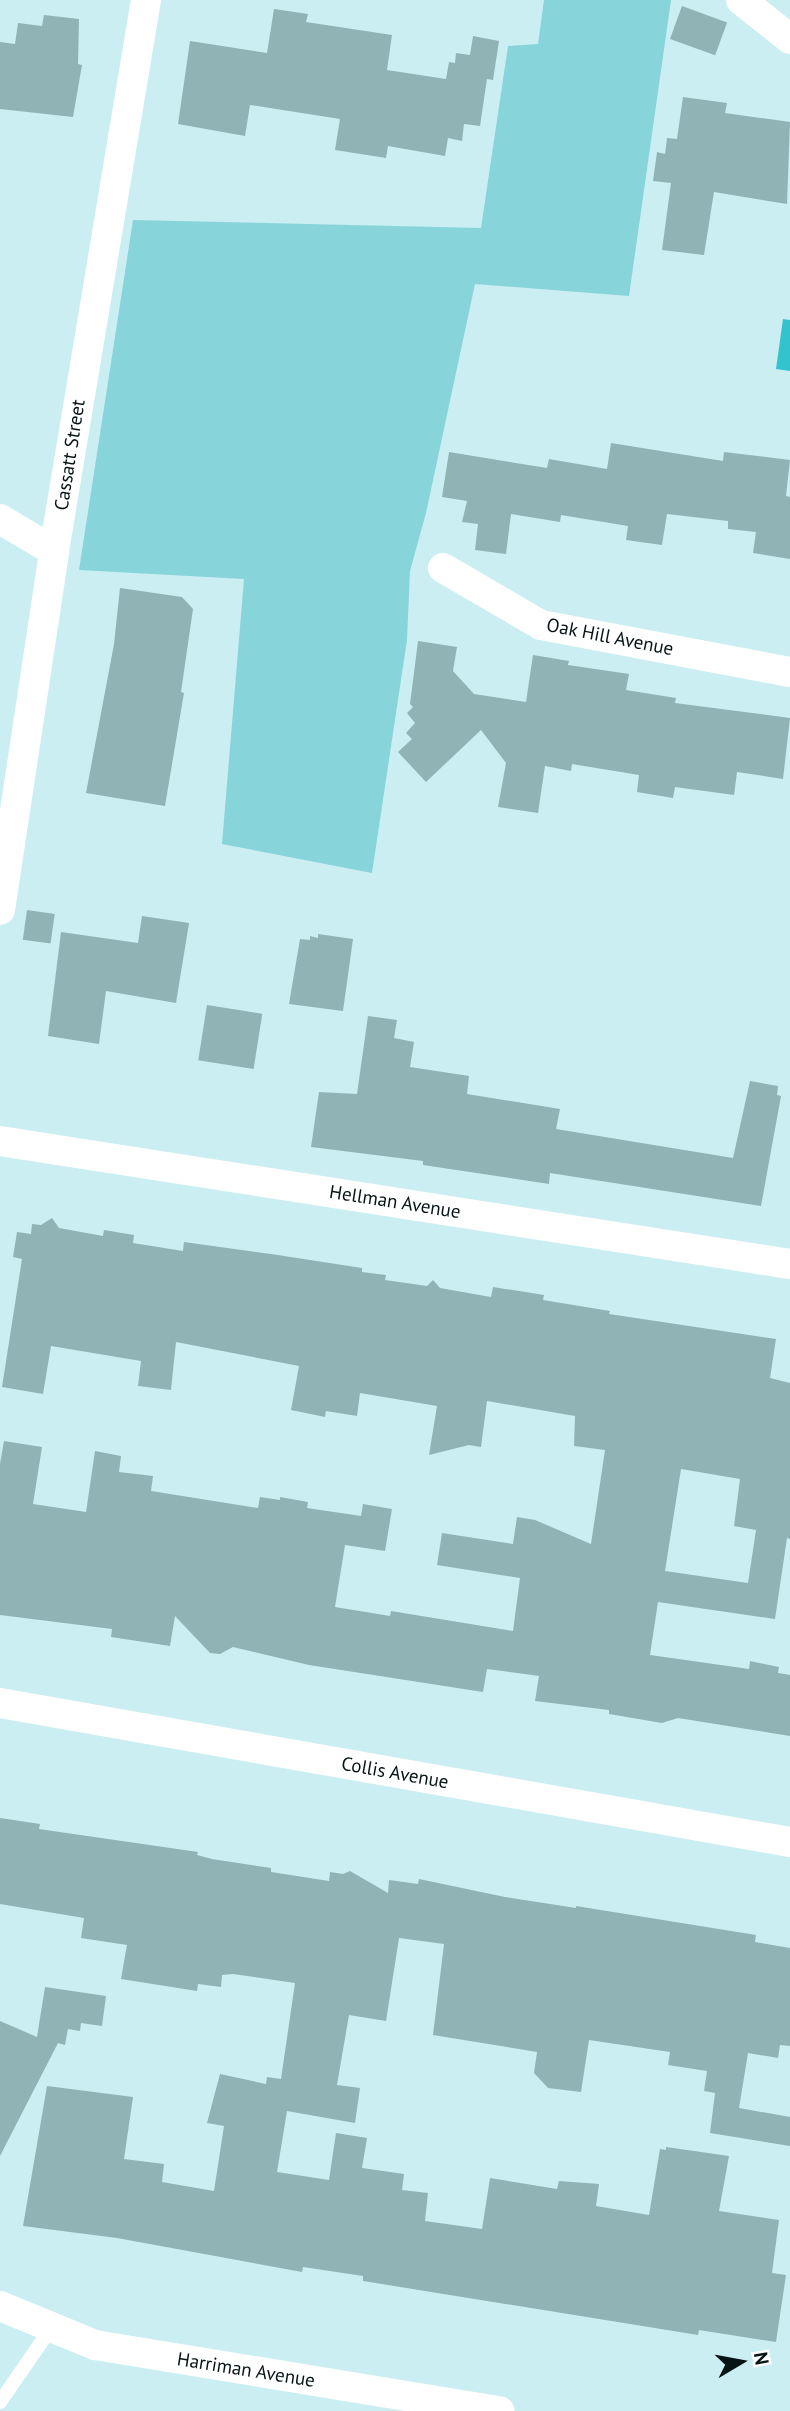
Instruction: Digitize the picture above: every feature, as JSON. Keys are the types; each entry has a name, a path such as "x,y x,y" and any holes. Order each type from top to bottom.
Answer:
{"street":[{"name":"Cassatt Street","path":"0,910 54,551 146,0"},
{"path":"741,0 790,39"},
{"path":"0,519 54,551"},
{"name":"Oak Hill Avenue","path":"443,568 541,625 790,672"},
{"name":"Hellman Avenue","path":"0,1141 790,1264"},
{"name":"Collis Avenue","path":"0,1703 790,1842"},
{"name":"Harriman Avenue","path":"0,2306 95,2346 500,2411"}],"lane":[{"path":"0,2402 51,2328"}],"shaded area":[{"path":"544,0 671,0 629,296 475,284 426,513 410,571 407,640 372,873 222,844 244,579 79,570 133,220 481,228 508,46 538,44"},
{"path":"783,319 790,320 790,371 776,369"}],"building":[{"path":"682,6 727,22 715,55 670,39"},
{"path":"274,9 308,14 306,22 392,35 387,70 446,79 449,62 455,63 456,53 470,55 473,36 499,41 493,80 487,79 480,126 464,124 462,141 448,138 445,156 388,146 386,158 335,150 340,119 250,105 245,136 178,124 190,41 267,53"},
{"path":"44,15 79,19 78,64 82,65 73,117 0,109 0,42 15,44 18,23 42,26"},
{"path":"683,97 727,103 725,113 790,122 787,204 714,192 704,255 662,250 671,183 653,181 657,152 665,154 667,138 677,139"},
{"path":"611,443 723,461 724,452 790,460 786,496 790,497 790,559 753,553 756,532 728,529 728,521 667,514 662,545 626,540 628,526 561,515 560,522 511,514 506,554 475,550 478,524 462,522 467,501 442,497 449,452 547,468 549,459 607,469"},
{"path":"120,588 182,597 193,609 181,692 184,693 165,806 86,793 114,644"},
{"path":"418,641 457,647 453,671 474,694 526,702 533,655 569,661 568,665 629,674 626,690 676,698 675,703 790,718 783,779 737,772 734,795 675,787 673,798 637,792 639,775 572,764 571,771 545,766 538,813 498,807 506,763 481,730 426,782 398,752 412,739 406,733 415,723 407,713 413,707 410,704"},
{"path":"27,910 55,914 51,944 23,940"},
{"path":"142,916 189,923 176,1003 106,991 99,1044 48,1036 61,932 138,943"},
{"path":"318,934 353,939 343,1011 289,1004 300,939 310,940 310,936 318,938"},
{"path":"207,1005 262,1014 254,1069 198,1060"},
{"path":"368,1016 397,1020 394,1038 414,1042 410,1067 469,1076 467,1094 560,1109 556,1129 733,1158 750,1081 778,1086 777,1095 781,1096 761,1206 550,1173 549,1184 423,1165 423,1161 311,1147 319,1092 357,1094"},
{"path":"52,1218 59,1228 103,1236 104,1230 134,1235 133,1243 183,1251 184,1242 271,1254 362,1268 362,1272 386,1275 385,1280 427,1286 433,1280 440,1288 491,1297 493,1287 544,1295 543,1300 610,1311 609,1314 776,1339 770,1378 790,1383 790,1539 787,1538 775,1619 658,1602 650,1655 749,1669 750,1661 779,1667 778,1673 790,1675 790,1736 678,1718 662,1723 609,1714 609,1710 535,1701 539,1676 487,1669 483,1692 309,1665 233,1647 220,1654 210,1653 175,1616 170,1646 111,1637 112,1629 0,1615 0,1464 4,1441 42,1447 33,1504 86,1512 95,1451 121,1456 119,1472 153,1476 151,1491 258,1508 260,1497 280,1500 280,1497 308,1502 307,1508 361,1516 363,1504 392,1509 385,1551 345,1545 335,1607 390,1616 391,1611 513,1631 520,1578 437,1565 442,1533 513,1544 517,1517 535,1520 591,1544 605,1450 574,1446 575,1416 487,1401 481,1447 469,1445 429,1455 437,1406 360,1393 357,1416 326,1411 325,1417 291,1410 299,1366 176,1342 171,1390 138,1386 141,1361 51,1346 43,1394 2,1387 22,1259 13,1257 17,1232 31,1234 32,1224 41,1225","holes":["681,1469 740,1479 734,1526 756,1530 748,1583 665,1571"]},
{"path":"0,1818 40,1824 39,1829 198,1852 197,1855 212,1859 329,1881 330,1872 343,1874 350,1871 388,1893 389,1880 418,1884 419,1879 505,1897 756,1935 755,1942 790,1948 790,2046 780,2045 778,2058 748,2053 739,2108 790,2117 790,2146 710,2133 715,2093 704,2091 707,2071 668,2065 670,2052 589,2040 581,2092 548,2088 534,2073 537,2052 433,2035 444,1944 399,1938 386,2021 349,2015 337,2085 360,2088 355,2123 287,2111 277,2172 329,2180 336,2133 367,2138 362,2168 404,2174 402,2190 428,2193 425,2221 482,2229 490,2178 557,2189 559,2181 599,2184 596,2206 649,2215 660,2149 666,2150 666,2147 729,2156 719,2211 779,2220 772,2273 786,2275 776,2342 699,2330 698,2335 363,2281 363,2276 303,2267 302,2272 117,2238 23,2226 47,2086 133,2097 124,2159 164,2164 162,2182 214,2191 224,2126 207,2123 220,2074 266,2084 267,2077 281,2079 295,1983 233,1974 222,1975 221,1987 198,1984 197,1991 121,1979 127,1945 81,1938 84,1918 0,1904"},
{"path":"45,1987 106,1996 102,2026 81,2023 80,2031 68,2029 65,2045 58,2043 0,2156 0,2021 37,2037"}]}
